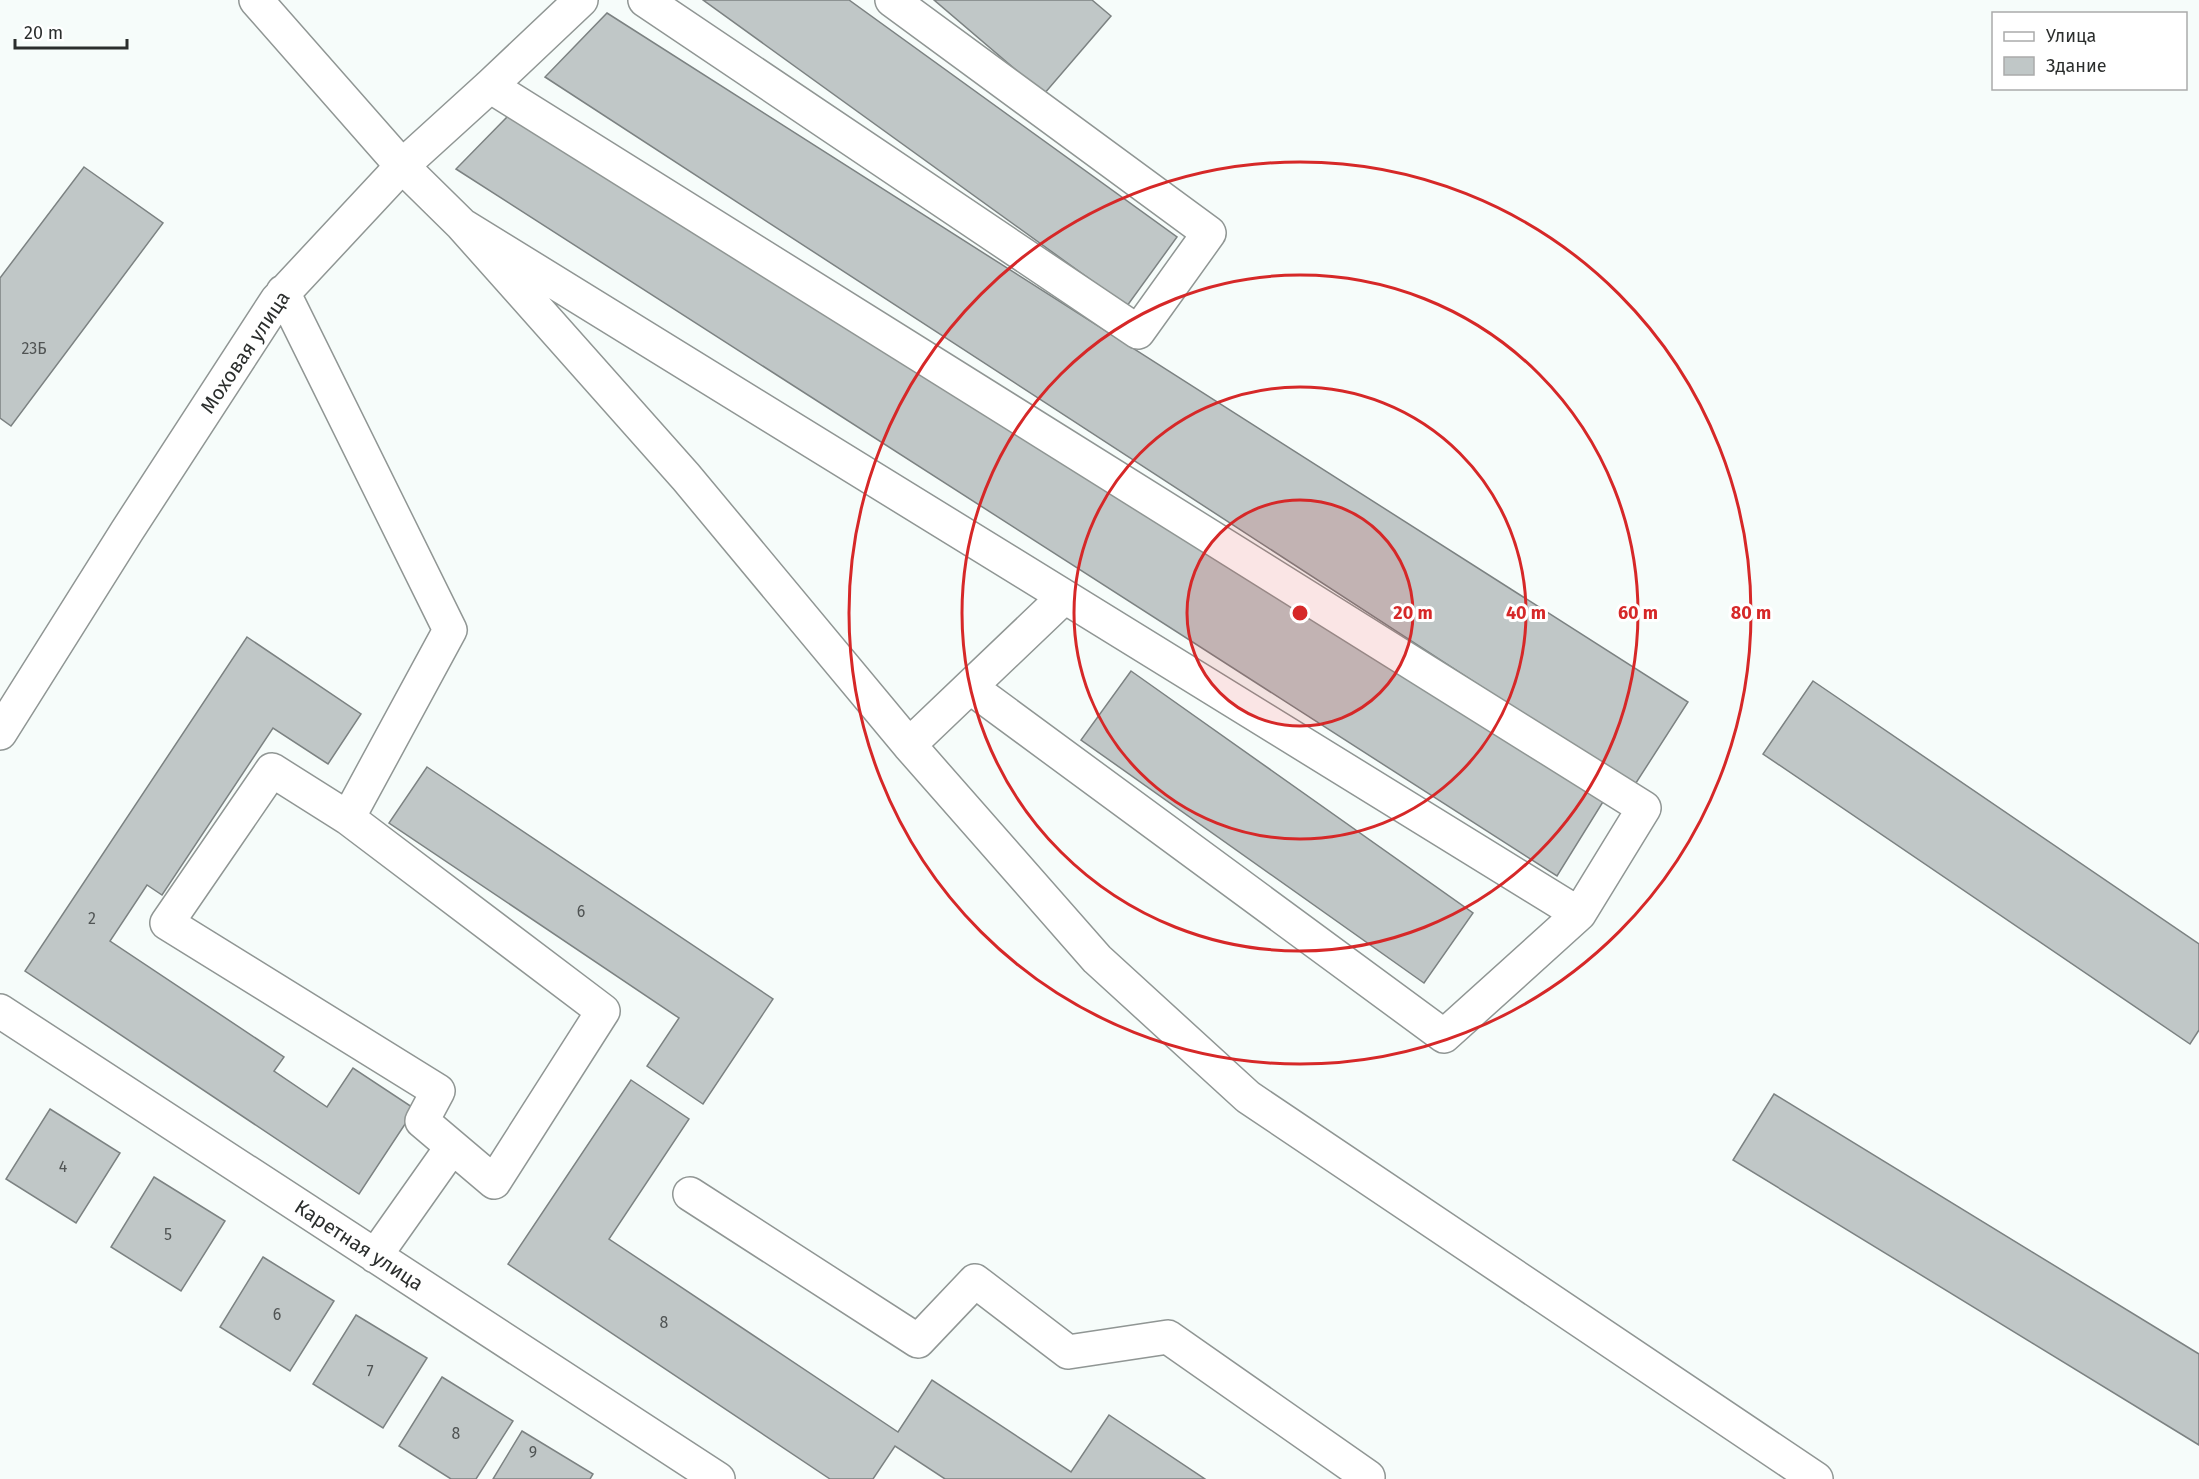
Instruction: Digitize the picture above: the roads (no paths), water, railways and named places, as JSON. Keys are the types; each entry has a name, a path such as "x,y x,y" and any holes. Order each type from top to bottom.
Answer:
{"street":[{"path":"256,0 402,166 462,225 686,477 909,745 1096,959 1248,1097 1777,1468 1816,1479"},
{"name":"Моховая улица","path":"0,733 127,531 283,292 402,166 581,0"},
{"path":"645,0 1138,332 1209,233 892,0"},
{"path":"490,86 1644,808 1579,914 1444,1036 970,687"},
{"path":"462,225 1063,598 1579,914"},
{"path":"283,292 450,630 348,818"},
{"path":"909,745 1063,598"},
{"path":"272,770 348,818 603,1011 494,1182 422,1121 438,1091 167,923 272,770"},
{"name":"Каретная улица","path":"0,1011 718,1479"},
{"path":"375,1256 452,1147"},
{"path":"690,1194 918,1341 975,1281 1068,1352 1168,1337 1368,1477 1367,1479"}]}
